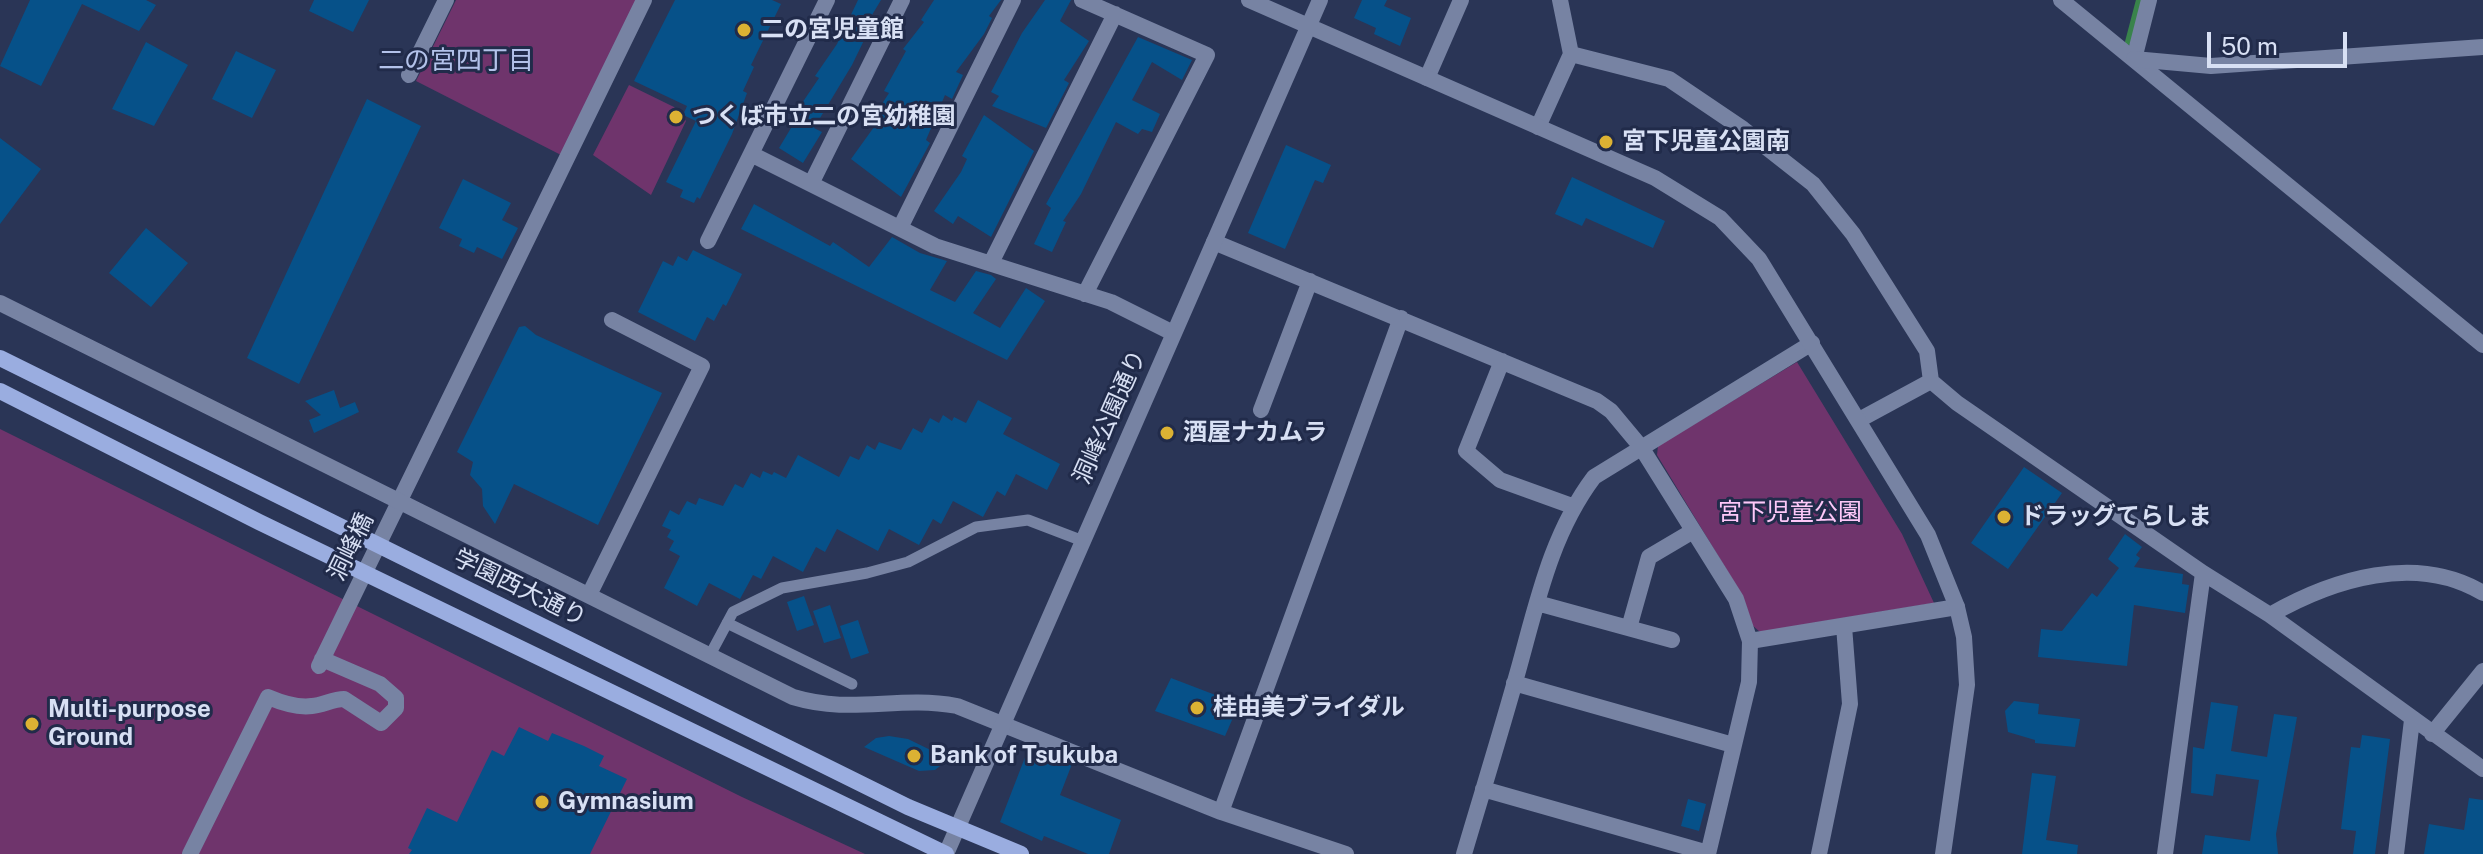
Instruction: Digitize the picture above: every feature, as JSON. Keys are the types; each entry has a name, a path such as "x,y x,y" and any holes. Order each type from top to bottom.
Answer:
{"main road":[{"name":"学園西大通り","path":"0,358 957,829 1021,854"},
{"path":"0,391 301,542 946,854"}],"street":[{"path":"409,75 446,0"},
{"name":"洞峰橋","path":"190,854 268,697 290,706 309,707 344,699 381,723 396,708 396,698 387,688 323,659 433,427 644,0"},
{"path":"708,241 827,0"},
{"path":"811,184 902,0"},
{"path":"900,228 1013,0"},
{"path":"1082,0 1207,55 1085,294"},
{"path":"1249,0 1655,178 1720,218 1759,259 1928,535 1957,607 1964,637 1967,685 1943,854"},
{"name":"洞峰公園通り","path":"946,854 1320,0"},
{"path":"1427,78 1461,0"},
{"path":"1538,127 1571,54 1560,0"},
{"path":"2061,0 2483,345"},
{"path":"2134,59 2149,0"},
{"path":"991,263 1115,14"},
{"path":"2134,59 2211,66 2483,47"},
{"path":"1571,54 1669,79 1743,129 1813,184 1853,234 1927,351 1931,381 1957,403 2203,573 2270,615 2483,769"},
{"path":"751,154 935,246 1111,302 1173,333"},
{"path":"1214,242 1597,401 1611,411 1641,447 1736,599 1750,641 1749,682 1708,853 1483,789"},
{"path":"1261,410 1310,281"},
{"path":"0,303 793,697 838,708 928,700 957,706 1221,812 1346,854"},
{"path":"1221,812 1401,318"},
{"path":"589,595 702,366 612,320"},
{"path":"1464,854 1537,603 1558,537 1572,506 1594,477 1812,343"},
{"path":"1502,361 1466,451 1500,480 1572,506"},
{"path":"1859,420 1931,381"},
{"path":"1629,628 1649,557 1693,531"},
{"path":"2270,615 2310,592 2406,571 2438,573 2483,593"},
{"path":"2165,854 2203,573"},
{"path":"1537,603 1672,640"},
{"path":"1750,641 1957,607"},
{"path":"1819,854 1850,704 1844,626"},
{"path":"2432,734 2483,671"},
{"path":"1514,683 1733,745"},
{"path":"2396,854 2412,720"}],"lane":[{"path":"710,655 733,612 782,588 867,573 908,562 983,525 1028,520 1083,541"},
{"path":"727,623 852,684"}],"green space":[{"path":"456,0 638,0 561,155 416,81"},
{"path":"629,85 674,107 686,121 651,195 593,155"},
{"name":"宮下児童公園","path":"1797,362 1902,534 1934,603 1760,632 1752,625 1737,587 1657,455 1658,446"},
{"path":"0,429 742,797 865,854 0,854"}],"building":[{"path":"30,0 146,0 156,5 139,31 82,4 41,86 0,66"},
{"path":"314,0 369,0 353,32 309,11"},
{"path":"675,0 772,0 781,4 751,65 754,67 743,91 747,93 732,134 700,199 697,197 694,203 680,197 683,190 666,182 696,121 683,115 687,106 634,81"},
{"path":"858,0 881,0 866,25 870,28 852,65 814,128 822,132 803,163 779,148"},
{"path":"934,0 1001,0 989,16 992,18 984,34 956,72 963,75 952,99 945,95 926,140 930,143 901,197 851,159 874,127 869,124 889,93 884,91 906,51 903,49 924,22 921,20"},
{"path":"1045,0 1071,0 1060,21 1089,41 1064,80 1069,83 1046,128 992,106 999,96 991,92 1022,33"},
{"path":"1362,0 1387,0 1384,6 1411,18 1400,46 1374,34 1376,28 1354,18"},
{"path":"1138,37 1192,60 1182,80 1152,62 1132,100 1160,114 1152,132 1142,129 1138,134 1116,122 1081,194 1063,221 1066,222 1052,252 1034,244 1051,208 1046,204"},
{"path":"146,42 188,65 154,126 112,109"},
{"path":"236,51 276,70 252,118 212,99"},
{"path":"367,99 421,126 299,384 247,358"},
{"path":"984,115 1034,151 991,237 958,216 953,224 934,211 961,172 967,159 962,156"},
{"path":"0,138 41,169 0,224"},
{"path":"1286,145 1331,165 1323,183 1315,180 1285,249 1248,233"},
{"path":"1572,177 1665,221 1653,248 1586,218 1582,226 1555,214"},
{"path":"463,179 511,203 502,220 518,228 502,259 477,247 474,253 459,246 462,239 439,228"},
{"path":"754,204 830,246 833,242 869,267 892,237 920,253 947,261 930,290 955,302 976,271 991,275 996,279 973,313 1000,328 1026,288 1045,301 1007,360 741,229"},
{"path":"146,228 188,263 151,307 109,273"},
{"path":"693,250 742,274 726,306 723,304 714,321 707,317 695,341 638,312 663,261 673,266 678,256 687,261"},
{"path":"525,326 536,335 662,393 598,525 514,484 495,524 483,506 482,489 470,475 473,462 457,452 519,327"},
{"path":"334,390 340,408 355,402 359,412 314,433 309,420 321,415 305,401"},
{"path":"978,400 1012,418 1003,434 1060,464 1047,490 1016,474 1005,496 997,491 983,517 953,501 941,524 933,519 919,545 889,529 878,551 837,529 825,552 816,547 803,572 773,556 761,579 753,575 740,599 709,583 697,606 664,588 680,556 669,550 674,541 667,537 671,530 662,526 670,510 679,515 687,501 696,505 699,498 723,506 735,484 743,488 751,473 760,478 763,471 772,475 774,472 786,478 798,455 839,477 850,456 859,460 867,445 875,450 879,442 901,450 913,428 922,433 930,418 939,423 943,415 952,421 954,417 966,423"},
{"path":"2024,467 2062,493 2008,569 1971,543"},
{"path":"2125,534 2142,547 2136,555 2140,558 2134,567 2183,574 2182,584 2189,585 2185,613 2134,605 2127,666 2038,657 2041,629 2062,631 2092,593 2097,597 2119,568 2108,559"},
{"path":"804,596 814,625 797,631 787,602"},
{"path":"830,605 841,638 824,643 813,611"},
{"path":"858,620 869,653 851,659 840,626"},
{"name":"桂由美ブライダル","path":"1171,678 1239,704 1225,736 1155,711"},
{"path":"2014,701 2039,704 2038,714 2080,719 2075,747 2035,743 2035,740 2008,732 2005,711"},
{"path":"2211,702 2238,706 2231,751 2267,757 2274,714 2297,717 2276,834 2278,854 2202,854 2205,835 2250,841 2259,780 2216,774 2213,796 2191,793 2193,747 2204,749"},
{"name":"Gymnasium","path":"519,727 548,741 552,733 584,746 604,756 599,766 627,779 590,854 409,854 412,850 408,848 427,808 457,822 492,750 504,756"},
{"path":"2362,735 2390,739 2375,854 2353,854 2356,831 2341,829 2351,747 2360,748"},
{"name":"Bank of Tsukuba","path":"889,736 908,739 949,759 935,770 919,771 864,747 876,738"},
{"path":"1029,747 1072,764 1060,795 1121,820 1109,854 1088,854 1044,836 1042,841 1000,822"},
{"path":"2032,773 2056,776 2046,840 2078,845 2077,854 2022,854"},
{"path":"2469,798 2483,800 2483,854 2424,854 2429,824 2464,830"},
{"path":"1688,799 1706,804 1699,831 1681,826"}],"waterway":[{"path":"2128,42 2139,0"}],"place":[{"name":"二の宮児童館","path":"744,30"},
{"name":"つくば市立二の宮幼稚園","path":"676,117"},
{"name":"宮下児童公園南","path":"1606,142"},
{"name":"酒屋ナカムラ","path":"1167,433"},
{"name":"ドラッグてらしま","path":"2004,517"},
{"name":"桂由美ブライダル","path":"1197,708"},
{"name":"Multi-purpose Ground","path":"32,724"},
{"name":"Bank of Tsukuba","path":"914,756"},
{"name":"Gymnasium","path":"542,802"}],"district":[{"name":"二の宮四丁目","path":"456,61"}]}
